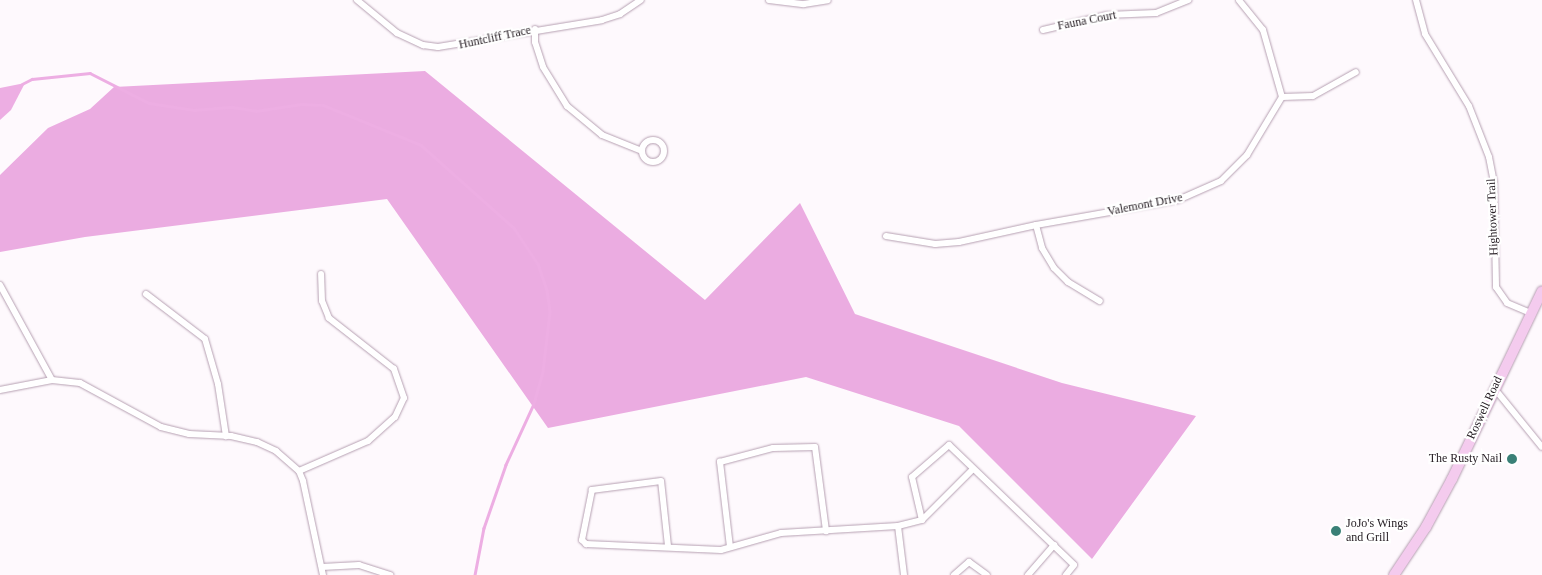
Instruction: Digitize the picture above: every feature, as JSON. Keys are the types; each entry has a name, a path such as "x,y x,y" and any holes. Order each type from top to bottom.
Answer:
{"main road":[{"name":"Roswell Road","path":"1394,575 1446,490 1542,291"}],"street":[{"name":"Huntcliff Trace","path":"357,0 397,33 423,45 454,46 535,29 602,20 620,14 641,0"},
{"path":"769,0 804,4 828,0"},
{"name":"Fauna Court","path":"1044,30 1107,15 1162,12 1189,0"},
{"path":"1239,0 1263,30 1282,97 1313,96 1356,72"},
{"name":"Hightower Trail","path":"1416,0 1425,34 1470,106 1490,157 1494,182 1496,287 1508,303 1530,313"},
{"path":"535,29 535,42 543,67 567,106 602,135 642,151"},
{"name":"Valemont Drive","path":"886,236 914,242 948,244 1036,224 1178,200 1210,188 1231,173 1248,155 1282,97"},
{"path":"1036,224 1042,248 1054,268 1068,282 1100,301"},
{"path":"298,471 368,441 395,417 404,398 394,369 329,318 322,301 321,274"},
{"path":"0,285 52,380"},
{"path":"146,294 205,339 218,384 226,436"},
{"path":"0,390 52,380 80,383 161,427 189,434 226,436 257,442 276,452 298,471 323,575"},
{"path":"1494,388 1542,447"},
{"path":"730,547 720,462 772,448 813,445 816,450 826,531"},
{"path":"922,520 912,477 948,445 1074,566 1066,575"},
{"path":"668,546 661,481 614,485 592,490 582,540 586,544 668,546 721,550 781,533 898,526 922,520 973,469"},
{"path":"898,526 904,575"},
{"path":"1028,575 1054,545"},
{"path":"954,575 969,562 987,575"},
{"path":"322,567 359,565 390,575"}],"shaded area":[{"path":"425,71 705,300 800,203 855,314 1062,383 1196,416 1092,559 959,426 806,377 548,428 387,199 85,237 0,252 0,175 48,128 90,109 114,87"},
{"path":"25,83 11,110 0,120 0,88"}],"waterway":[{"path":"22,84 32,79 90,73 149,103 194,110 232,107 256,111 302,104 323,105 421,145 514,228 538,264 547,290 550,312 543,372 534,404 506,465 484,528 475,575"}],"place":[{"name":"The Rusty Nail","path":"1512,459"},
{"name":"JoJo's Wings and Grill","path":"1336,531"}]}
